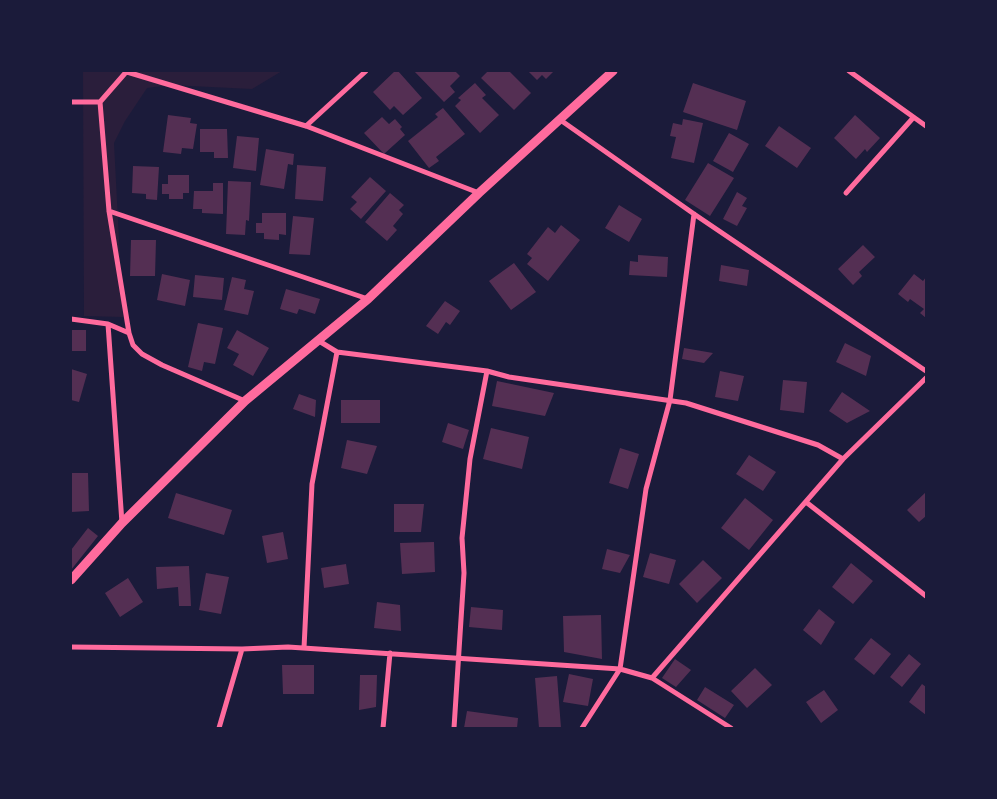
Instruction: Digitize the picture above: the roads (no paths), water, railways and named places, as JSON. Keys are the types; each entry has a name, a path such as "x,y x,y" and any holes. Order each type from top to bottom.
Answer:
{"street":[{"path":"306,126 366,71"},
{"path":"71,580 122,523 245,402 368,298 478,193 613,71"},
{"path":"849,71 926,126"},
{"path":"245,402 162,365 142,354 133,345 128,333 110,212 100,102 127,72 306,126 478,193"},
{"path":"71,102 100,102"},
{"path":"846,192 913,118"},
{"path":"558,119 694,214 926,371"},
{"path":"110,212 368,298"},
{"path":"582,728 620,669 646,488 670,401 694,214"},
{"path":"71,319 108,324 128,333"},
{"path":"108,324 122,523"},
{"path":"319,341 337,352 487,371 509,377 686,403 818,445 843,459"},
{"path":"304,648 312,484 337,352"},
{"path":"454,728 464,573 462,538 470,459 487,371"},
{"path":"652,678 843,459 926,378"},
{"path":"806,502 926,596"},
{"path":"71,648 304,648 620,669 652,678 731,728"},
{"path":"219,728 242,649"},
{"path":"383,728 390,653"}]}
